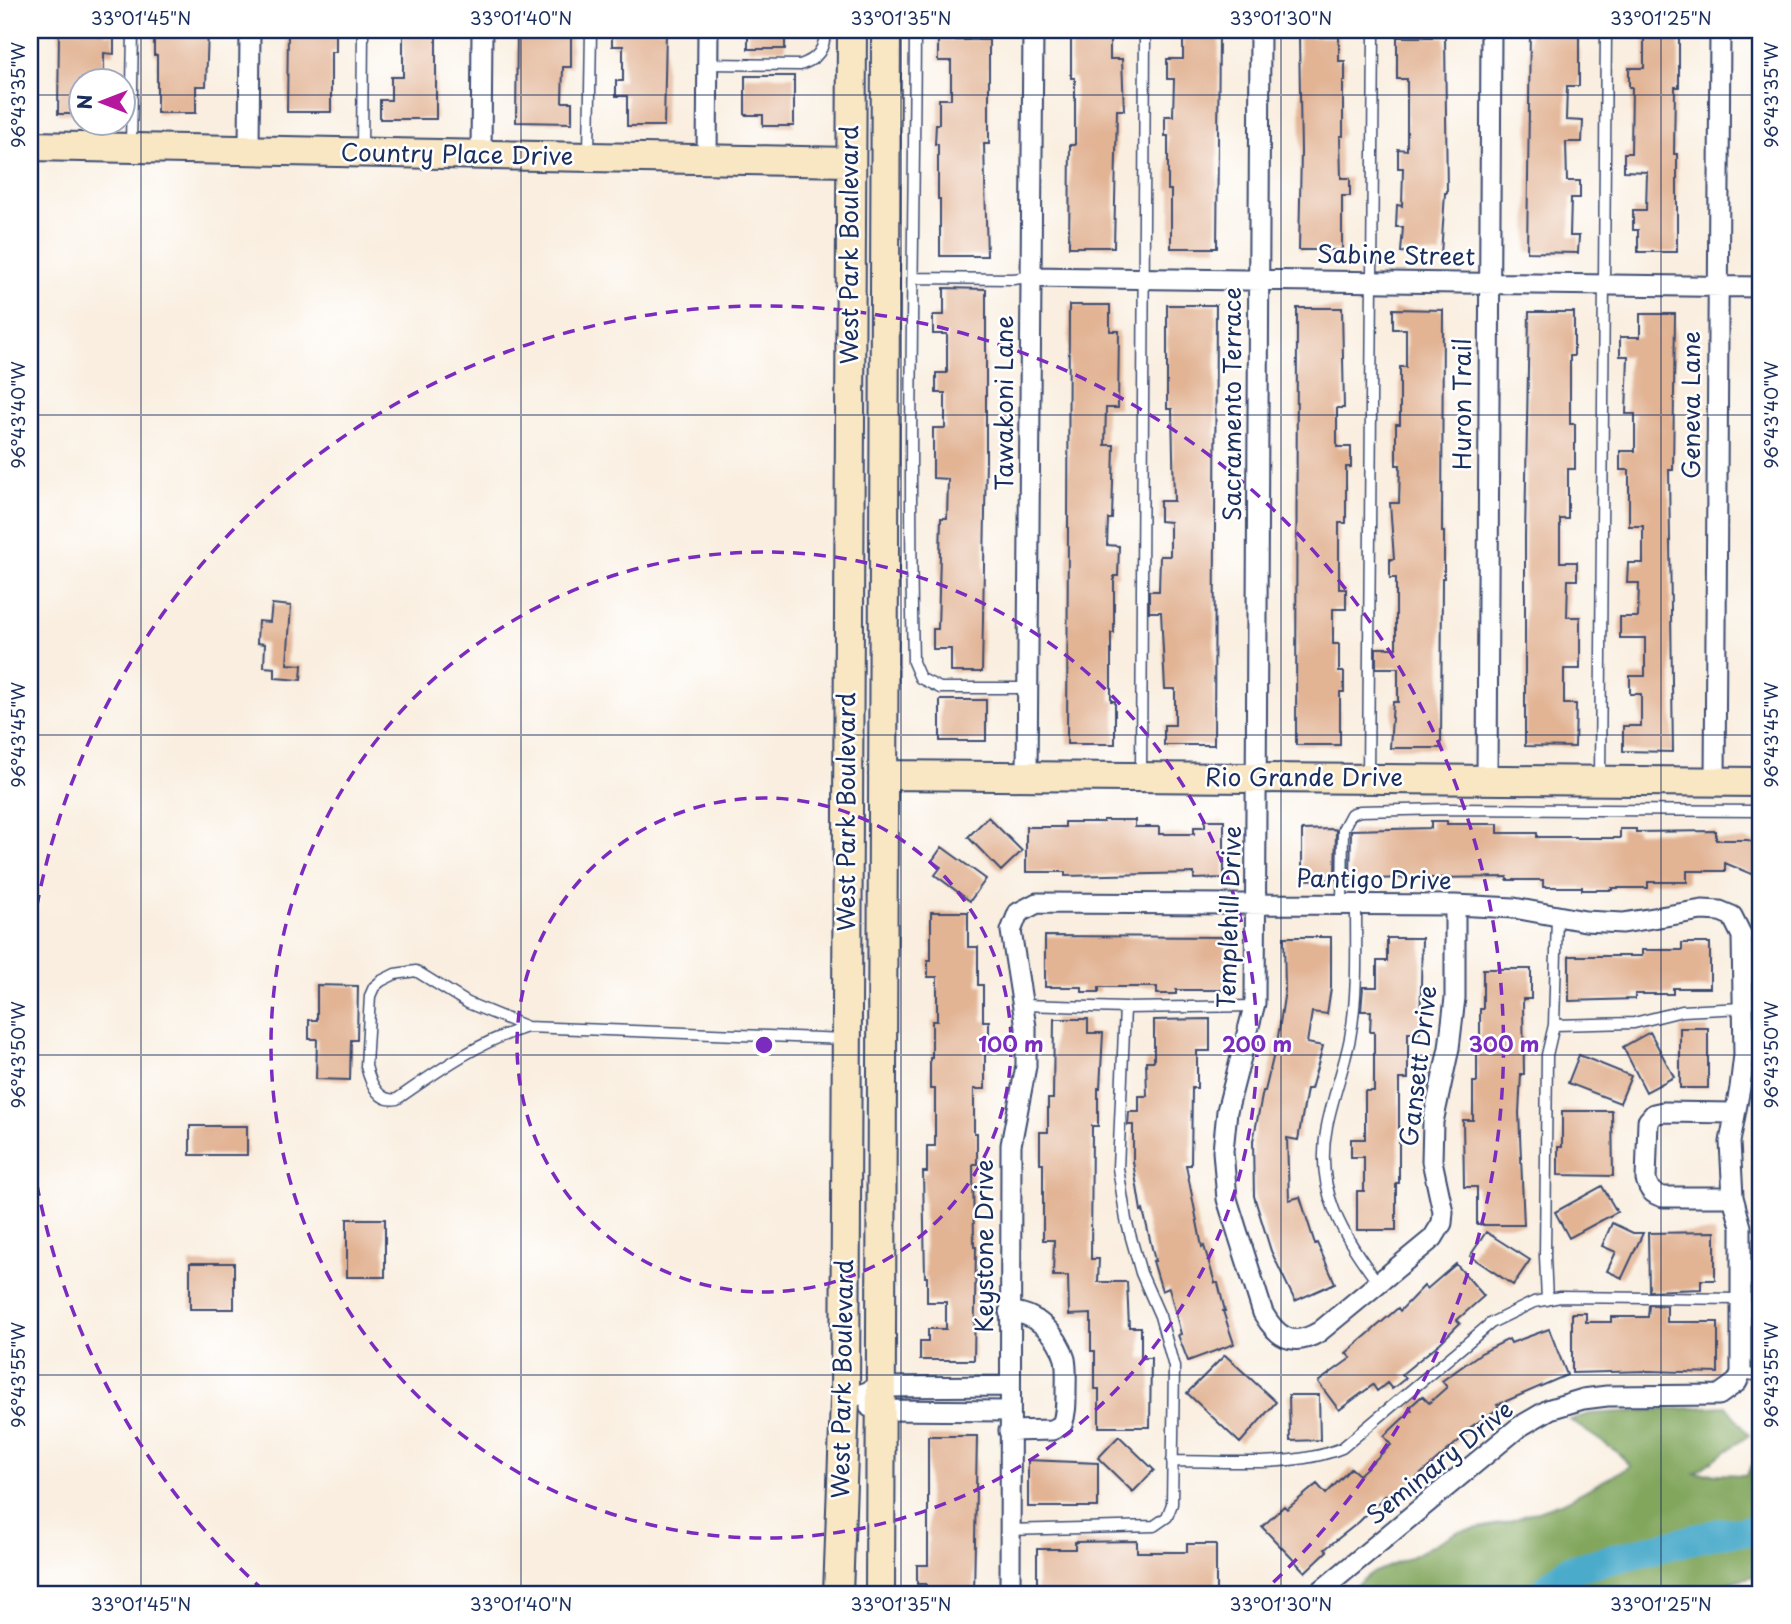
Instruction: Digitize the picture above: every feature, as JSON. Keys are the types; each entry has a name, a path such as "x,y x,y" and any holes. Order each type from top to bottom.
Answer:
{"main road":[{"name":"West Park Boulevard","path":"838,1594 845,1400 852,30"},
{"name":"West Park Boulevard","path":"880,1594 886,30"},
{"name":"Country Place Drive","path":"30,146 850,162"},
{"name":"Rio Grande Drive","path":"883,775 1761,782"},
{"path":"846,1039 881,1039"}],"street":[{"path":"249,151 250,30"},
{"path":"481,155 482,30"},
{"path":"706,159 708,30"},
{"name":"Tawakoni Lane","path":"1027,776 1033,30"},
{"name":"Sacramento Terrace","path":"1258,778 1261,30"},
{"name":"Huron Trail","path":"1487,779 1490,30"},
{"name":"Geneva Lane","path":"1715,781 1720,30"},
{"name":"Country Place Drive","path":"850,162 884,162"},
{"name":"Sabine Street","path":"1030,277 1258,278 1761,287"},
{"name":"Rio Grande Drive","path":"848,776 883,775"},
{"name":"Templehill Drive","path":"1258,778 1255,1006 1227,1111 1223,1151 1227,1199 1263,1313 1272,1330 1280,1335 1299,1340 1310,1338 1378,1283"},
{"name":"Pantigo Drive","path":"1027,907 1037,903 1455,905 1514,908 1585,921 1623,923 1702,910 1720,911 1732,916 1742,936 1744,1007"},
{"name":"Gansett Drive","path":"1378,1283 1433,1238 1438,1231 1443,1212 1432,1161 1433,1122 1449,1048 1455,998 1455,905"},
{"name":"Keystone Drive","path":"1010,1594 1010,1145 1026,1066 1026,1027 1011,931 1018,914 1027,907"},
{"path":"1736,1380 1741,1299 1741,1227 1733,1197 1730,1142 1741,1088 1744,1007"},
{"path":"1733,1197 1663,1197 1655,1195 1648,1188 1646,1180 1648,1121 1654,1114 1734,1113"},
{"path":"881,1399 1052,1430 1062,1425 1066,1415 1066,1361 1059,1346 1031,1315 1009,1312"},
{"name":"Seminary Drive","path":"1317,1594 1519,1427 1550,1409 1583,1399 1607,1396 1719,1395 1736,1380"},
{"path":"845,1400 1009,1387"}],"lane":[{"path":"131,149 133,30"},
{"path":"362,153 363,30"},
{"path":"589,157 591,30"},
{"path":"708,64 800,65 813,61 820,54 825,30"},
{"path":"915,30 914,278 910,421 913,662 920,678 940,688 1028,688"},
{"path":"1141,777 1145,30"},
{"path":"1368,779 1374,30"},
{"path":"1600,780 1606,30"},
{"path":"914,278 1030,277"},
{"path":"1378,1283 1338,1223 1325,1179 1326,1129 1346,1058 1354,1001 1343,829 1351,814 1360,811 1447,809 1761,811"},
{"path":"1547,1300 1547,1055 1554,1025 1557,916"},
{"path":"527,1027 468,1003 425,974 416,971 395,974 374,987 370,996 366,1066 368,1076 385,1099 397,1099 472,1049 527,1027 846,1039"},
{"path":"1023,1004 1125,1008 1255,1006"},
{"path":"1554,1025 1634,1023 1682,1011 1744,1007"},
{"path":"1009,1530 1154,1526 1167,1517 1172,1504 1174,1367 1160,1316 1141,1273 1126,1220 1118,1168 1125,1008"},
{"path":"1172,1461 1294,1460 1323,1456 1342,1448 1491,1323 1534,1302 1560,1297 1741,1299"},
{"path":"1736,1380 1761,1376"}],"green space":[{"path":"1726,1406 1749,1435 1695,1473 1746,1475 1761,1452 1761,1574 1686,1594 1346,1594 1370,1574 1409,1558 1457,1532 1504,1523 1566,1501 1631,1466 1617,1452 1570,1420 1589,1414"}],"building":[{"path":"59,30 105,30 105,34 114,34 114,54 104,53 104,66 66,66 66,114 58,114"},
{"path":"167,30 208,30 206,86 196,86 196,113 157,113 157,55 154,55 154,35 167,35"},
{"path":"288,30 336,33 336,52 331,52 331,112 287,112"},
{"path":"403,30 436,30 436,119 380,119 380,100 391,100 391,77 403,77"},
{"path":"517,30 571,30 571,67 563,67 562,102 572,102 572,123 516,122"},
{"path":"612,30 666,30 664,126 627,126 627,96 616,96 616,81 623,81 623,46 612,46"},
{"path":"748,30 785,30 785,49 748,49"},
{"path":"1530,30 1579,30 1579,86 1567,86 1566,120 1583,121 1582,142 1566,142 1567,181 1580,181 1580,198 1571,198 1570,236 1579,236 1578,253 1527,252"},
{"path":"1644,30 1679,30 1679,87 1675,87 1674,154 1677,154 1677,252 1638,252 1638,230 1633,230 1633,210 1646,210 1647,172 1624,171 1624,153 1631,153 1632,87 1629,87 1629,68 1644,68"},
{"path":"1071,34 1110,34 1110,59 1122,59 1124,110 1117,110 1114,247 1069,247 1070,145 1075,145 1075,78 1071,78"},
{"path":"1183,35 1219,35 1217,248 1171,248 1171,190 1168,190 1168,136 1165,136 1165,116 1173,116 1174,79 1167,79 1167,59 1183,59"},
{"path":"1299,37 1339,37 1339,61 1345,61 1343,136 1340,136 1341,178 1350,178 1350,196 1342,196 1342,250 1299,250"},
{"path":"1397,37 1445,37 1447,193 1441,255 1401,252 1403,227 1396,227 1397,205 1402,206 1403,168 1398,168 1398,149 1407,150 1407,79 1397,79"},
{"path":"938,40 989,40 989,144 984,144 987,256 940,256 936,124 939,124 939,99 951,99 951,61 938,61"},
{"path":"745,76 794,76 794,126 763,126 763,115 745,115"},
{"path":"944,288 986,289 982,672 951,672 951,649 933,649 933,629 938,629 941,518 947,518 948,479 933,478 933,428 945,428 945,393 936,393 936,373 947,373 947,334 933,334 933,315 944,315"},
{"path":"1069,305 1110,305 1110,331 1119,331 1118,408 1106,408 1105,445 1114,445 1112,519 1108,519 1107,545 1119,546 1118,576 1114,576 1114,633 1111,633 1111,701 1115,701 1115,744 1067,744"},
{"path":"1167,305 1216,305 1214,745 1164,745 1164,725 1175,725 1175,689 1165,689 1161,612 1149,612 1149,591 1159,591 1160,556 1170,556 1170,522 1160,521 1160,501 1174,501 1172,409 1167,409"},
{"path":"1297,308 1342,308 1344,408 1337,408 1337,447 1351,447 1351,467 1346,467 1346,523 1339,523 1339,589 1346,589 1346,609 1333,609 1333,644 1339,644 1339,672 1344,672 1344,692 1340,692 1340,745 1296,745"},
{"path":"1393,309 1443,310 1444,578 1441,748 1390,748 1393,702 1398,702 1398,668 1376,668 1376,648 1396,648 1396,578 1390,578 1390,559 1394,559 1390,503 1399,503 1400,465 1396,465 1396,424 1400,424 1400,367 1406,367 1406,329 1393,329"},
{"path":"1529,312 1574,312 1574,356 1570,356 1570,424 1575,424 1575,469 1568,469 1568,519 1560,519 1560,562 1577,562 1577,580 1568,580 1567,617 1580,617 1580,669 1564,669 1564,704 1576,704 1575,747 1525,746"},
{"path":"1640,314 1675,314 1673,470 1669,470 1673,752 1623,751 1623,726 1641,726 1641,694 1630,694 1630,676 1645,676 1645,638 1620,638 1620,617 1638,617 1639,583 1627,583 1628,563 1643,563 1643,526 1629,526 1629,470 1620,470 1620,451 1635,451 1635,414 1626,414 1628,356 1620,356 1620,337 1640,337"},
{"path":"272,604 291,606 287,664 302,665 301,680 275,678 275,668 264,667 265,644 257,643 258,621 270,622"},
{"path":"940,700 986,700 986,741 940,741"},
{"path":"988,817 1022,851 1001,871 968,837"},
{"path":"1135,820 1135,827 1159,827 1159,834 1194,834 1194,827 1205,827 1205,820 1224,820 1224,878 1194,879 1194,873 1065,876 1065,872 1026,872 1026,827 1065,827 1065,822"},
{"path":"1431,821 1447,821 1447,824 1498,824 1498,833 1537,833 1537,837 1620,838 1620,829 1636,829 1636,832 1716,831 1716,840 1748,840 1761,846 1761,878 1725,863 1725,871 1687,871 1687,882 1648,882 1648,888 1612,890 1543,887 1543,880 1507,880 1507,877 1350,879 1351,830 1431,828"},
{"path":"1302,830 1336,830 1335,879 1302,880"},
{"path":"942,847 986,879 970,901 935,875 941,867 932,861"},
{"path":"931,912 968,912 968,947 978,947 978,985 983,985 983,1021 989,1021 989,1052 985,1052 985,1089 974,1089 977,1164 973,1164 976,1247 974,1360 920,1360 920,1341 928,1341 928,1329 946,1329 946,1302 927,1302 925,1277 923,1172 927,1172 927,1146 935,1146 935,1089 930,1089 930,1058 932,1021 937,1021 937,977 928,977 928,960 931,960"},
{"path":"1045,936 1226,937 1226,990 1176,990 1176,994 1157,994 1157,987 1099,987 1099,992 1082,992 1082,987 1045,987"},
{"path":"1284,937 1331,937 1331,988 1327,1014 1312,1012 1307,1043 1323,1046 1311,1089 1307,1089 1298,1140 1287,1138 1289,1200 1300,1197 1315,1244 1317,1243 1335,1283 1295,1301 1271,1251 1254,1196 1253,1141 1278,1037 1285,990"},
{"path":"1387,938 1422,938 1420,1033 1408,1033 1408,1079 1399,1079 1396,1230 1357,1230 1357,1191 1364,1191 1364,1157 1351,1157 1351,1139 1365,1139 1365,1091 1374,1091 1374,1032 1370,1032 1371,1011 1361,1011 1363,987 1377,987 1377,961 1387,961"},
{"path":"1682,943 1710,943 1710,988 1673,988 1673,994 1635,994 1635,999 1569,1001 1569,956 1642,956 1642,950 1682,950"},
{"path":"1483,969 1531,969 1531,999 1523,999 1524,1074 1521,1074 1519,1113 1524,1225 1477,1225 1477,1187 1464,1187 1463,1120 1473,1120 1473,1082 1477,1082 1477,1045 1480,1045 1480,1009 1483,1009"},
{"path":"317,985 358,986 357,1040 351,1040 350,1080 316,1079 317,1039 309,1039 309,1020 317,1020"},
{"path":"1054,1019 1088,1019 1088,1033 1103,1033 1098,1126 1092,1126 1091,1259 1099,1259 1098,1282 1127,1282 1129,1327 1141,1327 1141,1358 1151,1358 1150,1427 1099,1427 1099,1389 1095,1389 1091,1314 1069,1315 1068,1276 1053,1276 1054,1240 1043,1240 1043,1163 1040,1163 1040,1132 1048,1132 1048,1099 1053,1099"},
{"path":"1210,1019 1210,1051 1197,1051 1197,1088 1192,1088 1191,1165 1186,1165 1202,1247 1204,1246 1215,1283 1218,1283 1223,1311 1234,1344 1188,1361 1178,1335 1181,1334 1169,1288 1162,1291 1153,1261 1133,1162 1133,1125 1128,1125 1129,1112 1139,1112 1139,1096 1147,1096 1146,1061 1154,1061 1154,1020"},
{"path":"1680,1028 1708,1028 1708,1088 1680,1088"},
{"path":"1650,1032 1674,1077 1646,1092 1623,1047"},
{"path":"1579,1055 1631,1076 1620,1103 1568,1083"},
{"path":"1562,1111 1612,1111 1613,1176 1558,1175 1558,1147 1562,1147"},
{"path":"190,1126 247,1126 247,1155 190,1155"},
{"path":"1602,1186 1617,1212 1569,1238 1555,1212"},
{"path":"347,1219 385,1219 385,1277 347,1277"},
{"path":"1612,1223 1633,1233 1643,1233 1622,1278 1607,1271 1616,1252 1602,1246"},
{"path":"1486,1232 1530,1260 1513,1285 1470,1256"},
{"path":"1715,1232 1715,1280 1701,1280 1701,1289 1649,1291 1648,1233"},
{"path":"190,1263 234,1263 234,1309 190,1309"},
{"path":"1456,1264 1484,1296 1457,1320 1460,1323 1440,1343 1402,1374 1406,1378 1392,1389 1387,1383 1377,1391 1373,1385 1339,1410 1318,1382 1351,1358 1346,1353 1398,1308 1400,1311 1424,1286 1427,1289"},
{"path":"1649,1305 1667,1306 1667,1322 1718,1322 1718,1373 1572,1373 1572,1313 1586,1313 1586,1322 1611,1322 1611,1317 1648,1317"},
{"path":"1549,1329 1567,1375 1497,1405 1499,1408 1468,1429 1470,1431 1391,1500 1386,1495 1359,1522 1325,1549 1327,1551 1305,1572 1262,1527 1284,1506 1287,1509 1317,1484 1326,1494 1351,1468 1359,1475 1391,1445 1384,1436 1412,1410 1410,1407 1422,1396 1429,1403 1447,1387 1442,1381 1481,1353 1509,1339 1511,1343"},
{"path":"1225,1355 1276,1402 1240,1443 1187,1393"},
{"path":"1289,1395 1319,1395 1320,1440 1290,1441"},
{"path":"928,1436 977,1436 974,1594 926,1594 926,1584 917,1584 917,1565 928,1565"},
{"path":"1119,1436 1154,1470 1133,1492 1098,1458"},
{"path":"1028,1460 1098,1463 1098,1507 1028,1507"},
{"path":"1137,1541 1137,1552 1187,1552 1187,1544 1216,1544 1216,1594 1037,1594 1037,1549 1075,1549 1075,1542"}],"waterway":[{"path":"1541,1594 1568,1570 1719,1533 1761,1530"}]}
